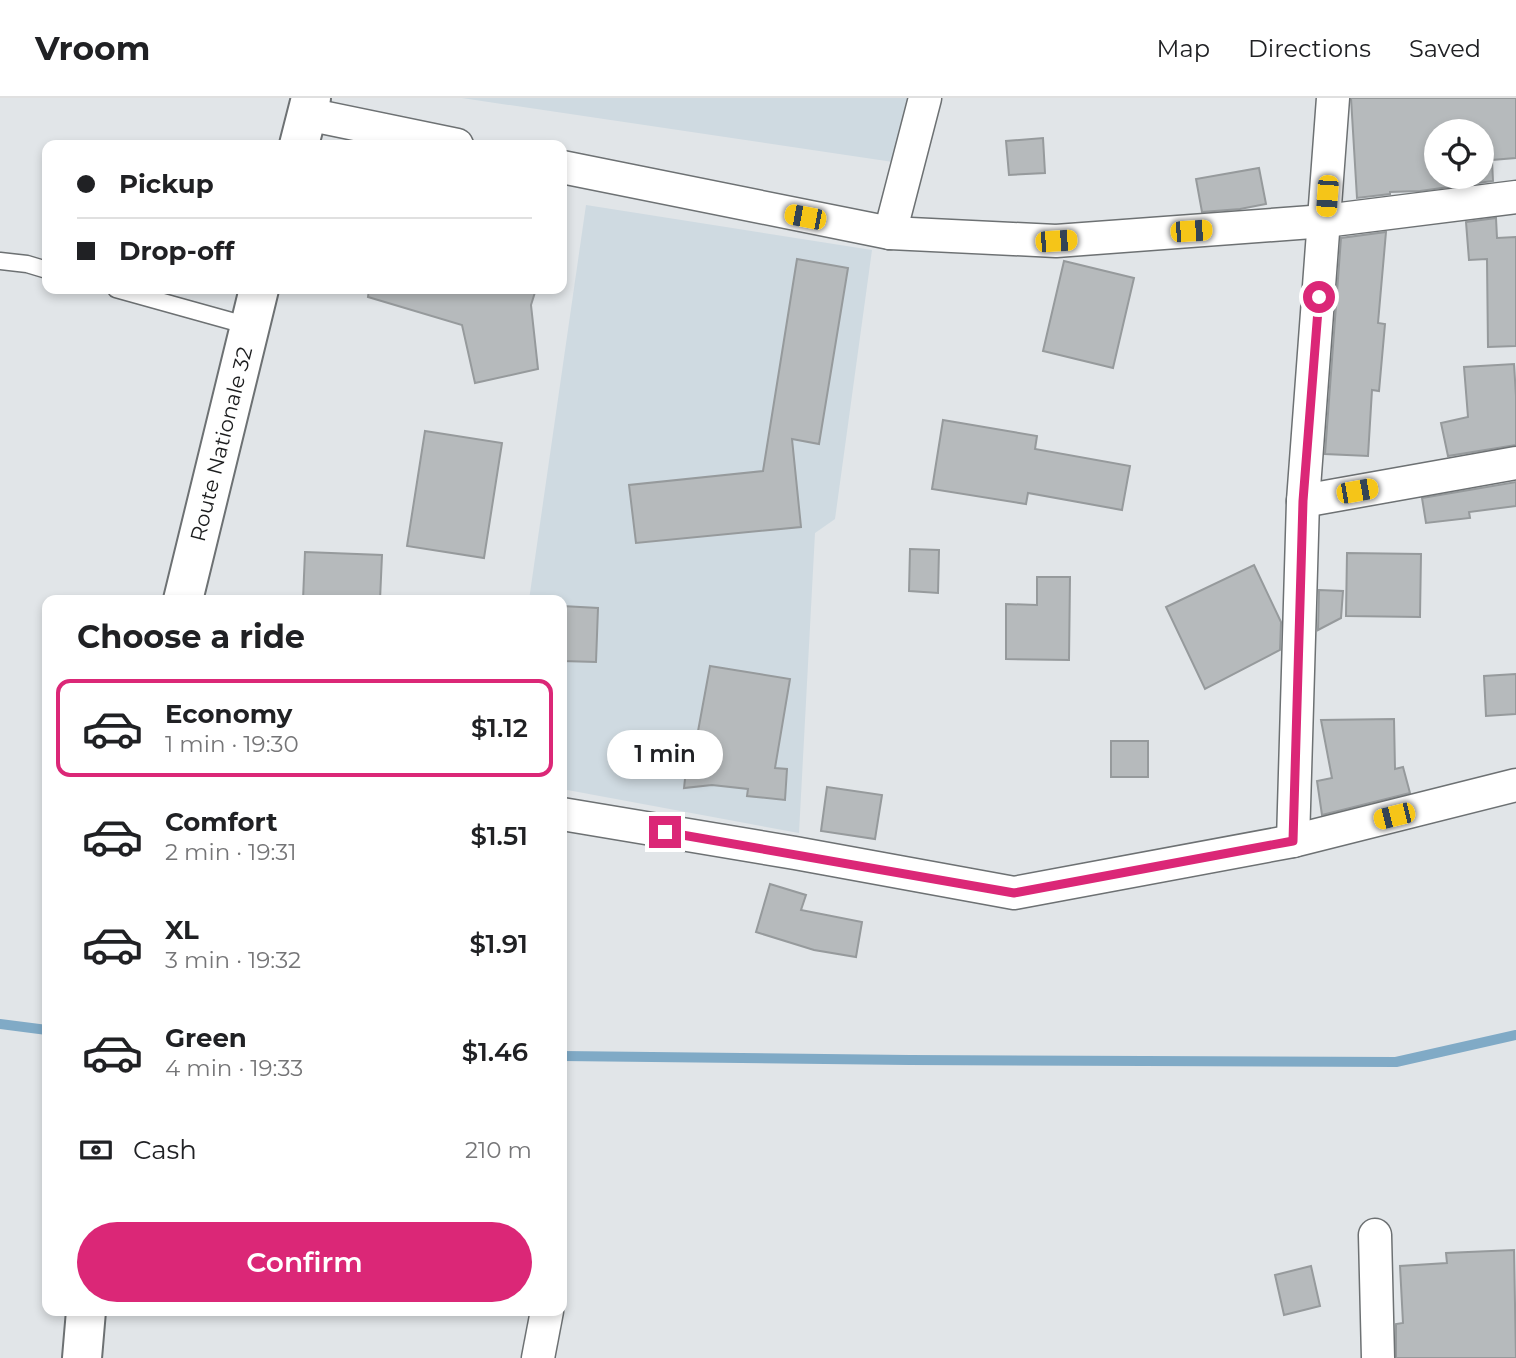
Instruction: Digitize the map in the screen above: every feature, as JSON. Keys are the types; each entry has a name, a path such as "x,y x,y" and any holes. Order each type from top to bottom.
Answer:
{"street":[{"path":"890,233 925,98"},
{"path":"1293,841 1303,501 1333,98"},
{"path":"306,119 428,140"},
{"path":"567,168 890,233 1056,241 1325,221 1516,197"},
{"name":"Route Nationale 32","path":"184,595 259,294"},
{"path":"1303,501 1516,463"},
{"path":"567,815 1014,893 1293,841 1516,785"},
{"path":"1376,1235 1378,1358"},
{"path":"82,1358 86,1316"},
{"path":"538,1358 546,1316"}],"lane":[{"path":"0,261 42,268"},
{"path":"134,294 249,326"}],"shaded area":[{"path":"462,98 909,98 893,162"},
{"path":"586,205 872,250 835,519 815,533 799,833 567,790 567,595 530,595"}],"building":[{"path":"1351,98 1516,98 1516,158 1494,160 1494,119 1424,119 1424,189 1435,189 1357,198"},
{"path":"1043,138 1045,173 1009,175 1006,141"},
{"path":"1259,168 1266,204 1202,212 1196,179"},
{"path":"1496,218 1497,238 1516,237 1516,346 1488,347 1487,259 1469,260 1466,222"},
{"path":"1386,232 1378,323 1385,324 1379,391 1372,390 1368,456 1325,454 1341,238"},
{"path":"797,259 848,268 819,444 792,439 801,527 636,543 629,485 763,471"},
{"path":"1064,261 1134,278 1113,368 1043,351"},
{"path":"368,294 534,294 531,305 538,369 475,383 462,325 368,297"},
{"path":"1514,364 1516,445 1448,456 1441,423 1468,417 1464,367"},
{"path":"943,420 1037,436 1035,449 1130,466 1122,510 1028,493 1026,504 932,489"},
{"path":"425,431 502,443 484,558 407,546"},
{"path":"1516,482 1516,506 1469,512 1470,518 1426,523 1422,498"},
{"path":"910,549 939,550 938,593 909,591"},
{"path":"305,552 382,555 380,595 303,595"},
{"path":"1347,553 1421,554 1420,617 1346,616"},
{"path":"1254,565 1281,622 1280,650 1205,689 1166,607"},
{"path":"1037,577 1070,577 1069,660 1006,659 1006,604 1037,605"},
{"path":"1319,590 1343,591 1341,618 1318,630"},
{"path":"567,606 598,608 596,662 567,661"},
{"path":"710,666 790,679 775,768 787,769 785,800 747,796 748,789 712,785 684,788 688,752 694,753"},
{"path":"1516,674 1516,714 1486,716 1484,676"},
{"path":"1394,719 1395,769 1403,767 1410,793 1322,815 1317,781 1332,778 1321,720"},
{"path":"1111,741 1148,741 1148,777 1111,777"},
{"path":"827,787 882,795 875,839 821,831"},
{"path":"770,884 806,895 801,910 862,922 856,957 814,950 756,932"},
{"path":"1514,1250 1516,1358 1396,1358 1396,1324 1403,1323 1400,1266 1447,1263 1446,1253"},
{"path":"1311,1266 1320,1306 1284,1315 1275,1275"}],"waterway":[{"path":"0,1024 42,1029"},
{"path":"567,1056 1396,1062 1516,1035"}],"route":[{"path":"665,832 1014,893 1293,841 1303,501 1319,297"}]}
